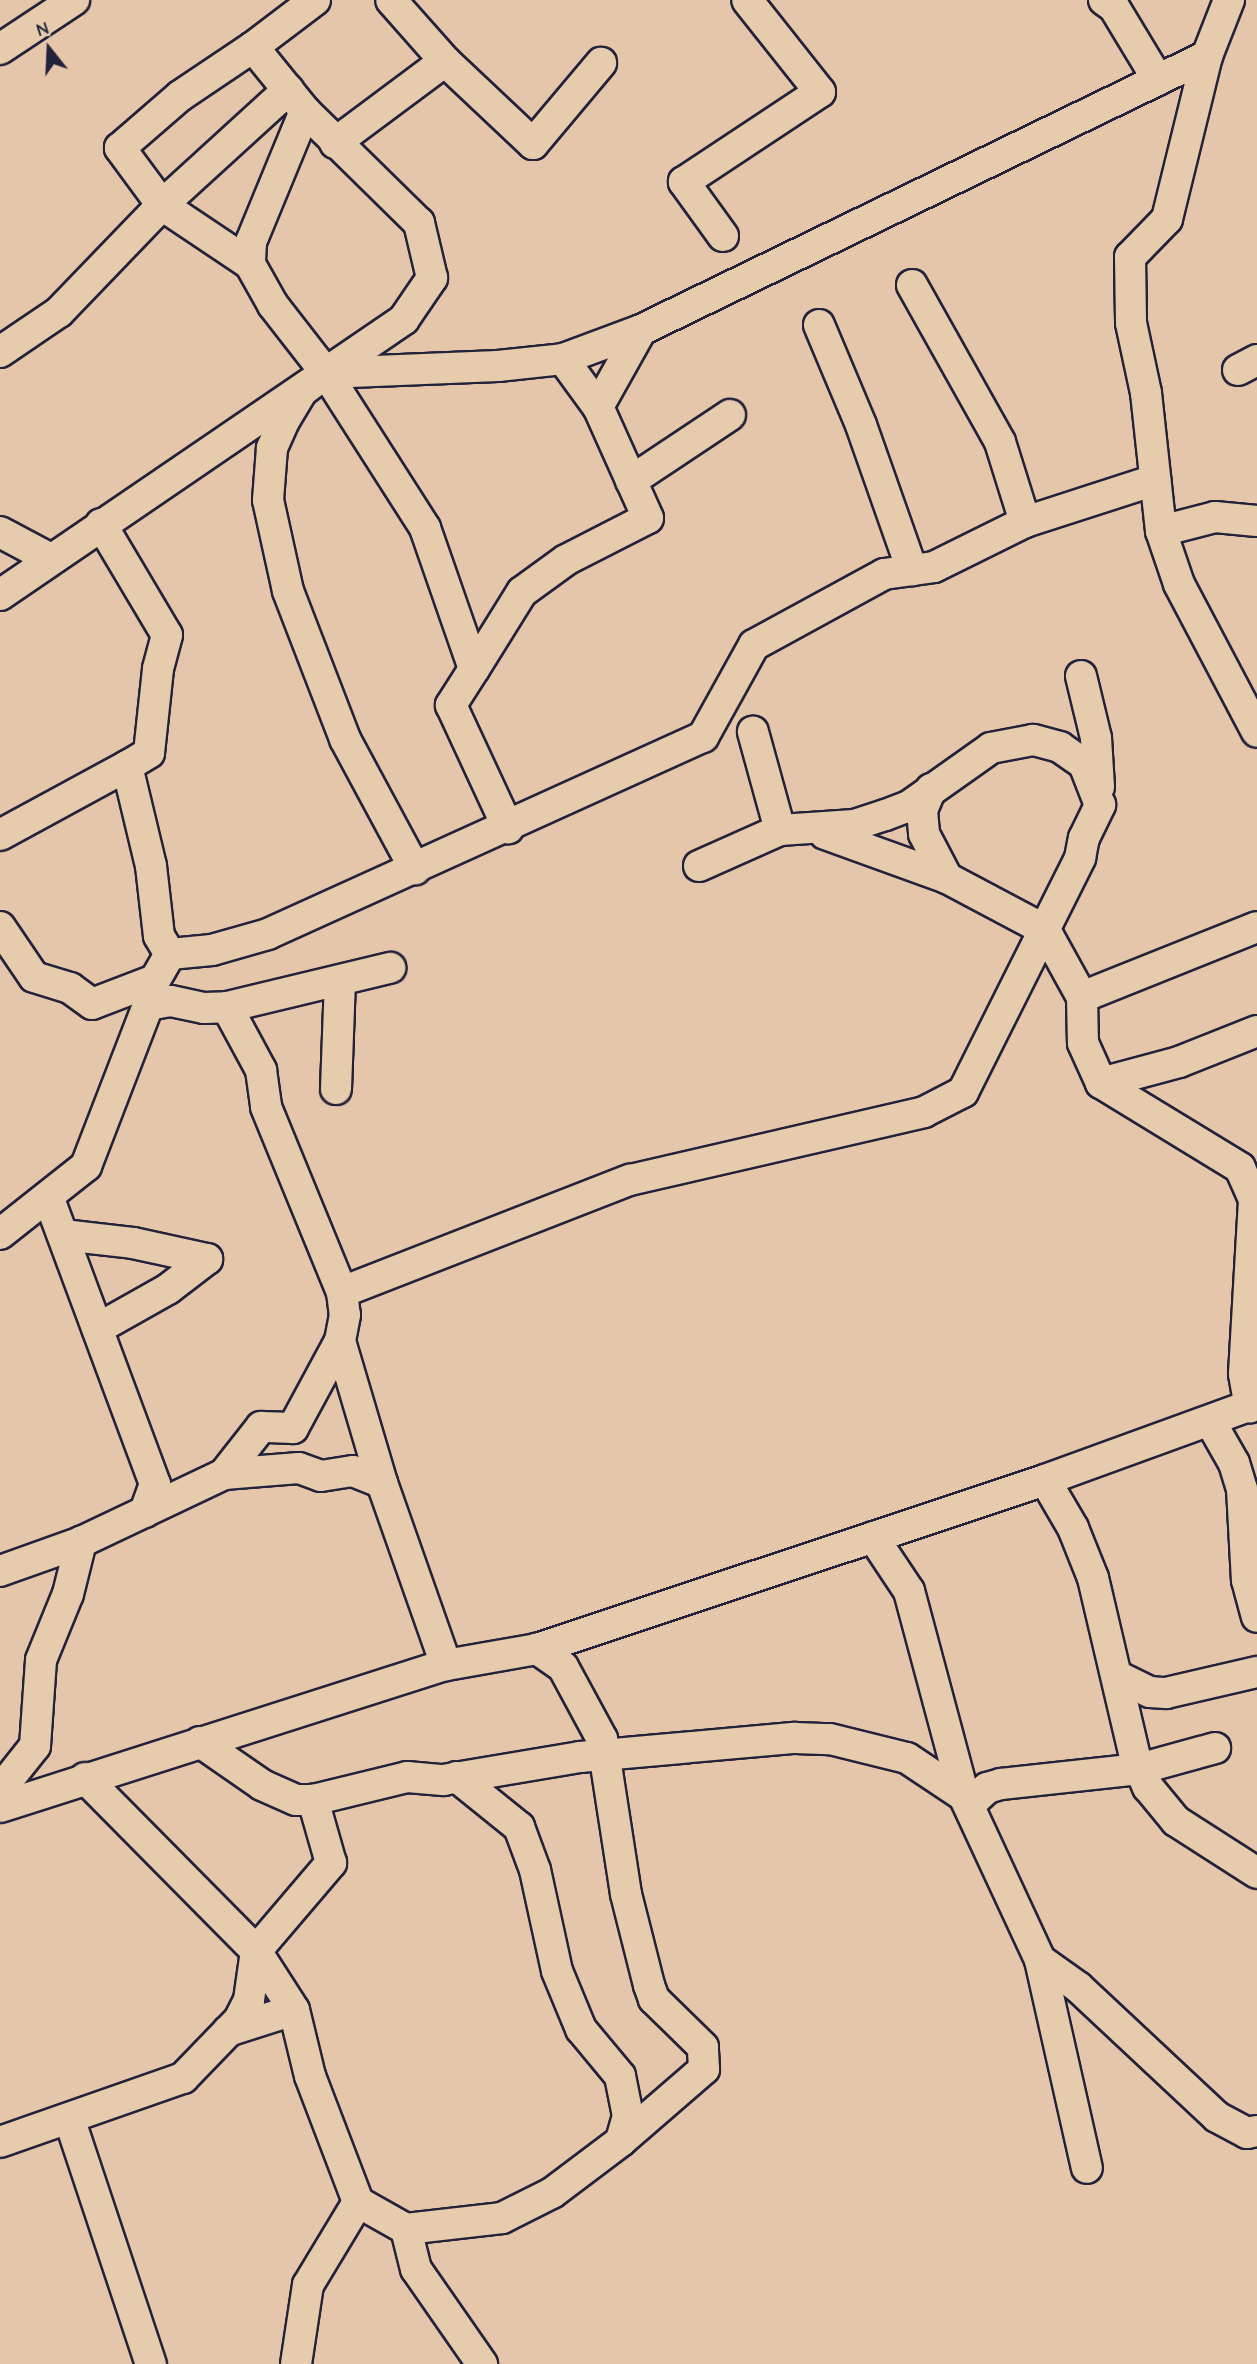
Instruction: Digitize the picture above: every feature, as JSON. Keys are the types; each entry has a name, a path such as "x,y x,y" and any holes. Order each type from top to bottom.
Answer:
{"street":[{"path":"0,49 74,0"},
{"path":"315,0 253,47 180,96 120,148 162,205 250,264 274,304 326,373 425,528 474,669"},
{"path":"391,0 444,61 533,144 601,63"},
{"path":"723,236 684,182 820,92 747,0"},
{"path":"1104,0 1114,7 1158,80"},
{"path":"1229,0 1207,56 1167,219 1130,257 1131,323 1146,393 1161,531 1180,584 1257,732"},
{"path":"0,595 404,319 432,278 419,223 335,143 296,101 253,47"},
{"path":"415,869 345,739 288,592 268,500 276,439 302,391 326,373 498,366 563,359 641,330 1207,56"},
{"path":"335,143 444,61"},
{"path":"0,352 59,312 162,205 296,101"},
{"path":"250,264 251,242 296,101"},
{"path":"912,285 1000,442 1025,522"},
{"path":"819,325 861,425 912,570"},
{"path":"598,407 641,330"},
{"path":"508,828 451,705 522,592 565,559 648,518 598,407 563,359"},
{"path":"631,481 730,415"},
{"path":"170,954 212,950 268,934 508,828 702,737 754,645 884,574 934,567 1025,522 1156,480"},
{"path":"1161,531 1215,517 1257,521"},
{"path":"0,835 149,754 158,668 167,635 101,524"},
{"path":"0,532 51,559"},
{"path":"342,1292 630,1180 816,1140 948,1103 963,1092 1080,858 1084,838 1100,805 1096,738 1081,676"},
{"path":"752,732 794,830"},
{"path":"699,866 794,830 854,825 909,806 991,748 1033,740 1060,747 1084,764 1100,805"},
{"path":"127,766 151,866 159,936 170,954"},
{"path":"930,789 922,810 924,834 947,878"},
{"path":"0,1807 446,1665 537,1649 1045,1480 1253,1405 1244,1374 1254,1224 1250,1181 1229,1157 1144,1114 1101,1083 1083,1043 1082,997 1045,930 947,878 855,841 794,830"},
{"path":"0,927 34,977 69,988 92,1004 155,980 170,954"},
{"path":"1082,997 1257,927"},
{"path":"0,1234 49,1199 86,1166 148,1005 171,1001 204,1008 227,1007 390,968"},
{"path":"336,1089 340,982"},
{"path":"224,1474 261,1427 293,1428 340,1341 345,1315 342,1292 266,1107 261,1070 227,1007"},
{"path":"1101,1083 1180,1062 1257,1031"},
{"path":"49,1199 155,1484 145,1512"},
{"path":"63,1235 133,1243 207,1259 97,1329"},
{"path":"340,1341 382,1483 446,1665"},
{"path":"1210,1421 1234,1463 1242,1489 1247,1580 1257,1617"},
{"path":"0,1571 81,1542 224,1474 299,1468 321,1476 353,1471 382,1483"},
{"path":"1045,1480 1073,1528 1093,1578 1139,1769 1176,1821 1257,1873"},
{"path":"873,1537 909,1591 966,1801 1040,1961 1087,2168"},
{"path":"0,1790 35,1746 41,1660 68,1594 81,1542"},
{"path":"85,1778 256,1951 294,2010 314,2087 358,2202 406,2230 502,2218 552,2193 621,2141 688,2086 704,2069 706,2058 695,2035 654,1999 626,1894 607,1755 576,1685 555,1660 537,1649"},
{"path":"1119,1677 1150,1692 1166,1693 1257,1672"},
{"path":"200,1742 283,1796 313,1800 392,1779 457,1777 607,1755 795,1738 830,1739 907,1758 966,1801"},
{"path":"966,1801 987,1788 1001,1784 1139,1769 1215,1748"},
{"path":"457,1777 519,1827 535,1870 557,1970 581,2029 620,2076 628,2116 621,2141"},
{"path":"0,2142 70,2121 183,2078 228,2031 249,2000 256,1951 331,1863 313,1800"},
{"path":"1040,1961 1078,1986 1217,2117 1247,2133 1257,2132"},
{"path":"228,2031 294,2010"},
{"path":"70,2121 87,2183 151,2364"},
{"path":"296,2364 308,2284 358,2202"},
{"path":"406,2230 416,2269 482,2364"}]}
